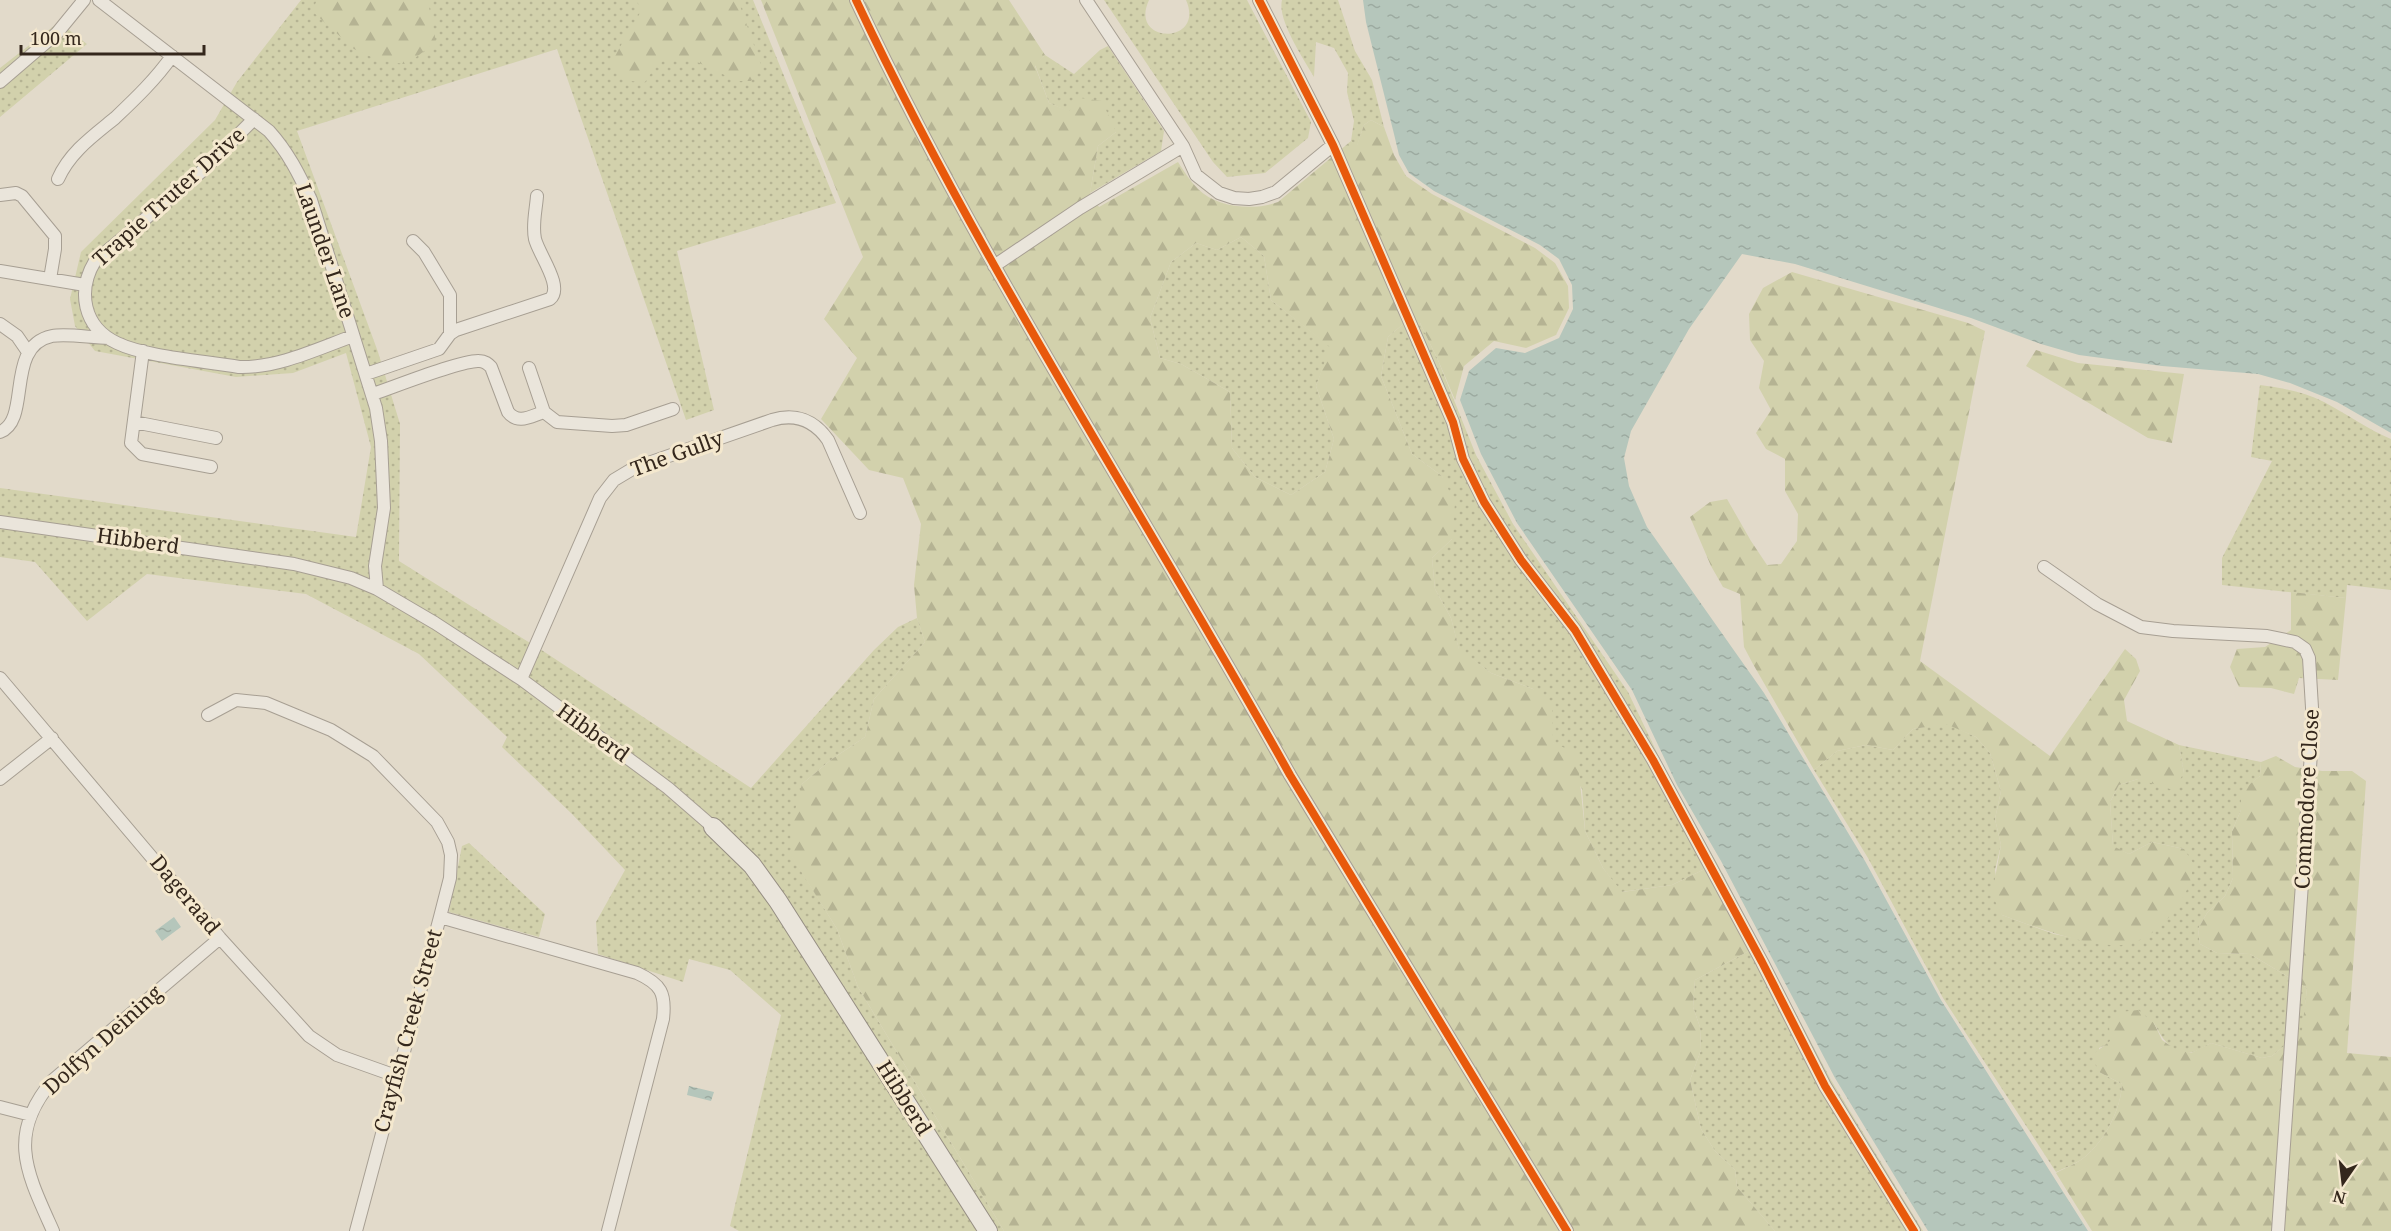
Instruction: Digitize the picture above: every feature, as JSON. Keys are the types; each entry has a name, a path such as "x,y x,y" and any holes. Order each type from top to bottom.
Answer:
{"street":[{"path":"0,82 57,33 84,0"},
{"name":"Launder Lane","path":"99,0 254,119 284,148 303,183 311,200 373,394 381,441 384,508 375,566 377,590"},
{"path":"856,0 950,186 994,266 1290,775 1567,1231"},
{"path":"1086,0 1183,146 1196,175 1207,185 1226,195 1249,199 1262,197 1276,192 1333,145"},
{"path":"1259,0 1333,145 1453,422 1463,459 1484,502 1521,560 1575,630 1653,760 1762,962 1825,1086 1914,1231"},
{"path":"58,178 66,163 86,141 116,117 162,70 172,56"},
{"name":"Trapie Truter Drive","path":"108,338 91,321 84,298 88,272 104,251 201,172 254,119"},
{"path":"994,266 1080,208 1183,146"},
{"path":"0,195 16,193 22,196 55,236 50,279"},
{"path":"366,374 439,349 450,334 456,330 554,296 556,287 534,231 537,196"},
{"path":"413,241 424,252 450,295 450,334"},
{"path":"0,271 85,285"},
{"path":"0,324 17,336 28,351"},
{"path":"0,432 9,425 14,415 28,351 52,336 108,338 143,351 251,367 279,362 353,336"},
{"path":"143,351 131,443 142,454 211,466"},
{"path":"373,394 478,361 492,368 508,412 512,417 519,420 544,412"},
{"path":"529,368 544,412 558,422 626,425 674,409"},
{"name":"The Gully","path":"520,680 600,498 614,480 634,468 782,417 804,419 814,424 828,440 860,513"},
{"path":"134,422 216,438"},
{"name":"Hibberd","path":"0,522 294,564 327,571 377,590 435,624 520,680 668,788 713,827 752,866 778,901 988,1231"},
{"name":"Commodore Close","path":"2044,567 2097,604 2141,627 2267,636 2295,642 2305,649 2308,658 2313,724 2278,1231"},
{"name":"Dageraad","path":"0,678 220,938 309,1036 337,1054 396,1076"},
{"path":"208,715 236,700 266,703 331,730 373,756 437,822 448,842 451,855 450,879 440,917"},
{"path":"0,779 52,738"},
{"name":"Crayfish Creek Street","path":"356,1231 440,917 638,973 655,982 661,990 664,998 663,1019 608,1231"},
{"name":"Dolfyn Deining","path":"53,1231 28,1168 25,1136 36,1103 53,1080 220,938"},
{"path":"0,1107 31,1115"}],"green space":[{"path":"301,0 753,0 836,203 677,251 714,410 686,420 557,49 297,131 378,352 400,424 399,561 543,651 751,788 874,650 898,627 917,618 925,642 874,699 865,737 832,759 802,784 792,856 837,929 858,987 1004,1231 739,1231 730,1226 781,1015 730,970 689,959 683,982 598,954 596,922 625,870 572,814 502,747 507,737 419,654 306,594 147,574 87,621 35,562 0,557 0,488 356,537 371,447 346,353 293,373 236,377 95,351 75,326 70,299 81,252 215,120 237,82"},
{"path":"317,0 429,0 436,42 404,64 378,60 354,49 312,11"},
{"path":"636,0 738,0 761,65 751,81 737,81 695,61 665,59 645,82 629,81 611,64 642,10"},
{"path":"761,0 1009,0 1045,55 1035,66 1049,103 1069,111 1080,98 1102,101 1116,132 1098,146 1090,193 1099,207 1178,162 1198,189 1225,204 1247,207 1278,202 1351,141 1357,145 1364,125 1371,120 1384,127 1394,155 1406,176 1432,194 1535,248 1555,263 1568,286 1569,308 1556,335 1526,348 1494,341 1464,366 1455,400 1420,323 1402,325 1388,337 1381,376 1412,454 1442,476 1455,503 1452,539 1432,558 1435,589 1451,618 1459,649 1491,673 1533,689 1552,709 1553,743 1577,753 1585,831 1603,868 1622,892 1672,885 1717,863 1760,945 1695,980 1693,1007 1700,1027 1701,1050 1690,1080 1701,1129 1715,1151 1735,1170 1737,1187 1775,1231 1004,1231 858,987 837,929 792,857 790,829 802,784 832,759 865,737 874,699 925,642 917,618 914,585 921,524 903,478 869,470 821,419 857,358 824,319 863,257","holes":["1241,237 1264,256 1271,300 1330,347 1316,386 1334,439 1325,472 1291,495 1255,477 1232,448 1230,392 1181,364 1160,358 1150,318 1171,262 1196,243 1217,250"]},
{"path":"1104,0 1149,0 1145,15 1149,25 1157,32 1167,34 1178,32 1186,25 1189,15 1186,0 1247,0 1311,122 1308,138 1265,173 1227,177 1213,162"},
{"path":"1282,0 1338,0 1355,51 1372,80 1384,127 1371,120 1364,125 1357,146 1351,141 1354,121 1347,92 1348,73 1334,48 1316,42 1314,77 1287,28 1283,18"},
{"path":"59,22 87,44 0,117 0,68"},
{"path":"1108,46 1164,131 1161,151 1090,193 1098,146 1116,132 1049,103 1035,65 1045,55 1074,74 1100,50"},
{"path":"1241,237 1264,256 1271,300 1331,347 1316,386 1334,439 1325,472 1291,495 1255,477 1232,448 1230,392 1181,364 1160,358 1150,318 1171,262 1196,243 1217,250"},
{"path":"1792,272 1968,323 1985,331 1920,661 2050,756 2125,649 2136,659 2140,671 2124,700 2127,721 2179,745 2184,773 2173,790 2138,779 2119,785 2110,802 2113,846 2129,854 2152,842 2184,849 2193,863 2190,883 2179,904 2165,922 2148,936 2128,944 2099,944 2065,936 2002,915 1992,895 2001,845 1995,819 2001,791 1990,753 1976,737 1946,724 1913,729 1893,750 1866,745 1837,751 1814,770 1753,664 1744,647 1740,594 1723,587 1711,566 1690,517 1710,502 1727,499 1767,565 1781,564 1797,541 1798,514 1785,491 1785,459 1766,449 1756,433 1771,410 1759,388 1764,361 1750,340 1749,314 1763,288"},
{"path":"1420,323 1438,360 1476,455 1513,524 1628,692 1674,788 1717,863 1672,885 1621,892 1603,868 1585,831 1582,789 1553,743 1533,689 1491,673 1459,650 1451,618 1435,589 1432,558 1452,539 1442,476 1412,454 1381,376 1388,337 1402,325"},
{"path":"2036,350 2078,363 2184,374 2172,443 2148,438 2026,366"},
{"path":"2260,385 2293,391 2316,399 2391,439 2391,590 2347,585 2346,598 2222,585 2222,558 2272,461 2251,457"},
{"path":"2291,592 2346,598 2338,680 2299,678 2294,694 2271,688 2239,687 2230,667 2237,649 2265,647 2291,630"},
{"path":"1946,723 1976,737 1990,753 2001,791 1995,819 2001,845 1995,870 2002,915 2054,934 2098,943 2184,849 2152,842 2129,854 2113,847 2110,802 2119,785 2138,779 2184,773 2179,745 2261,762 2260,776 2241,792 2241,810 2232,831 2233,878 2225,896 2207,913 2198,929 2200,944 2217,953 2250,954 2307,988 2303,1031 2272,1056 2262,1058 2211,1043 2193,1052 2180,1052 2164,1040 2154,1023 2099,1048 2099,1072 2122,1084 2119,1104 2100,1142 2079,1161 2056,1172 1943,998 1868,858 1814,770 1837,751 1866,745 1893,750 1913,729"},
{"path":"2276,756 2295,767 2322,771 2352,771 2366,781 2347,1053 2391,1057 2391,1231 2092,1231 2056,1173 2079,1161 2100,1142 2119,1104 2122,1084 2099,1072 2092,1055 2110,1041 2109,1024 2120,1012 2138,1010 2154,1023 2162,1040 2175,1049 2191,1053 2211,1043 2262,1058 2272,1056 2302,1031 2307,988 2250,954 2217,953 2200,944 2198,929 2207,913 2225,896 2233,878 2232,831 2241,810 2241,791 2260,776 2261,762"},
{"path":"469,843 545,914 539,937 449,912 462,846"},
{"path":"1760,945 1831,1080 1923,1231 1775,1231 1737,1187 1735,1170 1715,1151 1701,1129 1690,1080 1701,1050 1700,1027 1693,1007 1695,980"}],"water":[{"path":"1363,0 2391,0 2391,433 2337,402 2290,383 2258,374 2162,366 2079,355 2041,344 1971,318 1795,264 1742,254 1689,329 1631,431 1624,458 1629,486 1647,527 1764,693 1865,861 1941,1000 2088,1231 1928,1231 1835,1078 1721,861 1677,785 1632,690 1517,523 1481,454 1460,400 1469,371 1496,348 1525,353 1559,338 1573,309 1572,285 1559,259 1540,245 1434,191 1409,173 1399,155 1366,22"},
{"path":"174,917 181,927 162,941 155,931"},
{"path":"689,1086 714,1092 711,1101 687,1095"}],"cycle path":[{"path":"856,0 957,198 1066,391 1290,775 1567,1231"},
{"path":"1259,0 1333,145 1453,422 1463,459 1484,502 1521,560 1575,630 1653,760 1762,962 1825,1086 1914,1231"}]}
